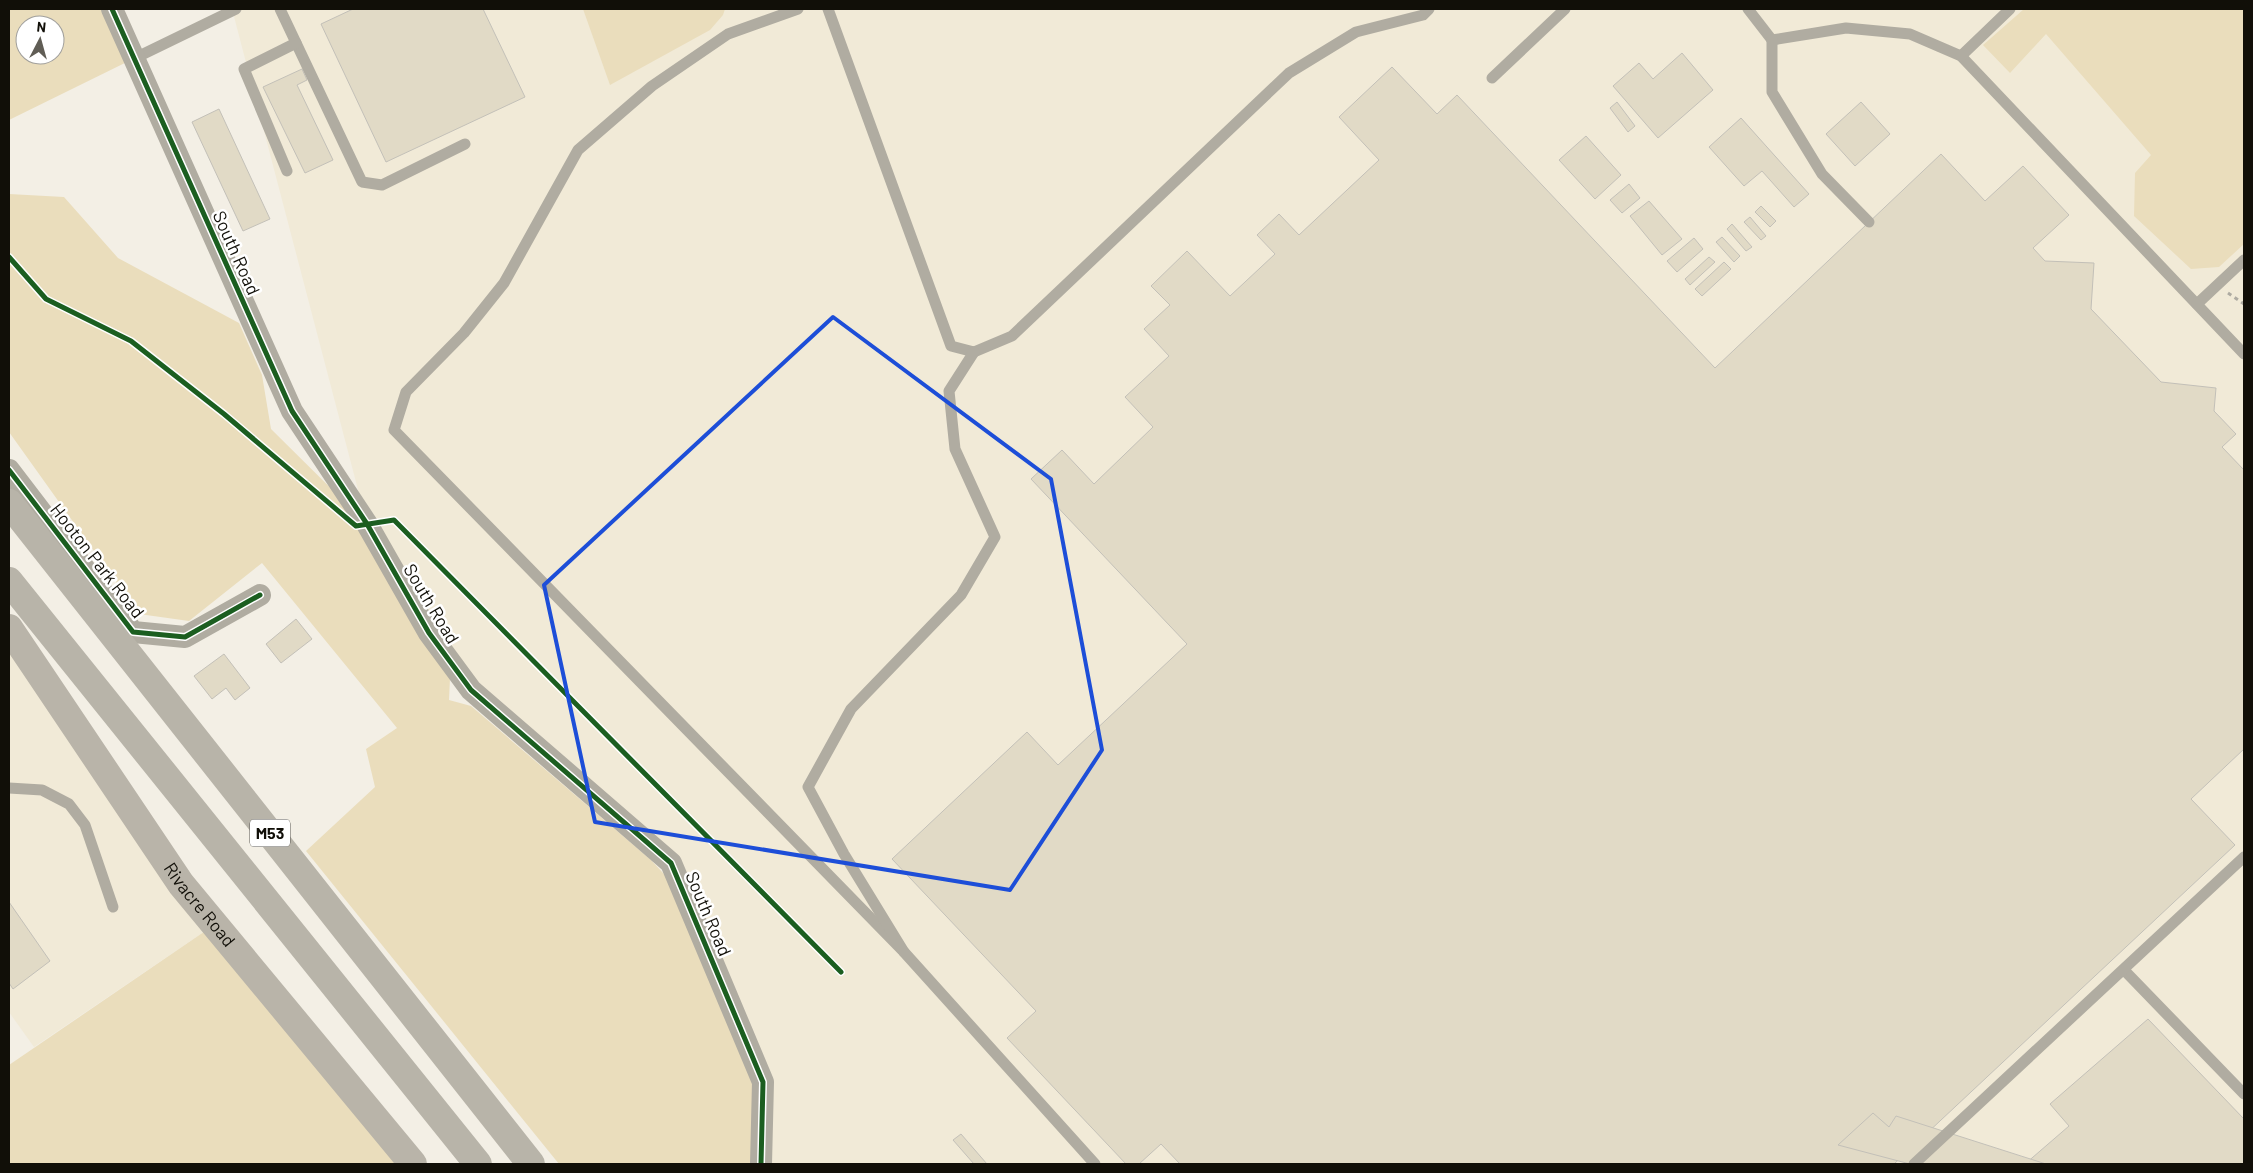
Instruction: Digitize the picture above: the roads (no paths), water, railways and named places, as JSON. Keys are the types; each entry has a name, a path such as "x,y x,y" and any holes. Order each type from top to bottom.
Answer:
{"highway":[{"name":"M53","path":"9,503 531,1164"},
{"name":"M53","path":"9,581 478,1164"}],"main road":[{"name":"Rivacre Road","path":"11,636 181,884 413,1164"}],"street":[{"name":"South Road","path":"112,9 292,411 367,524 429,633 471,690 671,863 763,1082 761,1164"},
{"name":"Hooton Park Road","path":"9,470 133,632 185,637 260,595"}],"lane":[{"path":"133,59 236,9"},
{"path":"280,9 362,182 382,184 465,144"},
{"path":"798,9 771,13 728,34 652,86 578,150 504,283 464,333 406,392 394,430 904,952 1096,1164"},
{"path":"828,9 952,346 974,352"},
{"path":"904,952 844,854 808,787 851,709 961,596 995,537 955,449 950,391 974,352 1012,336 1289,74 1356,32 1423,15 1429,9"},
{"path":"1492,78 1564,9"},
{"path":"1748,9 1772,40 1772,92 1822,174 1869,222"},
{"path":"1961,56 2010,9"},
{"path":"1772,40 1846,28 1910,34 1961,56 2244,354"},
{"path":"287,171 244,70 296,43"},
{"path":"2197,304 2244,260"},
{"path":"9,788 42,790 69,804 85,825 113,907"},
{"path":"1918,1163 2244,858"},
{"path":"2124,970 2244,1094"}]}
